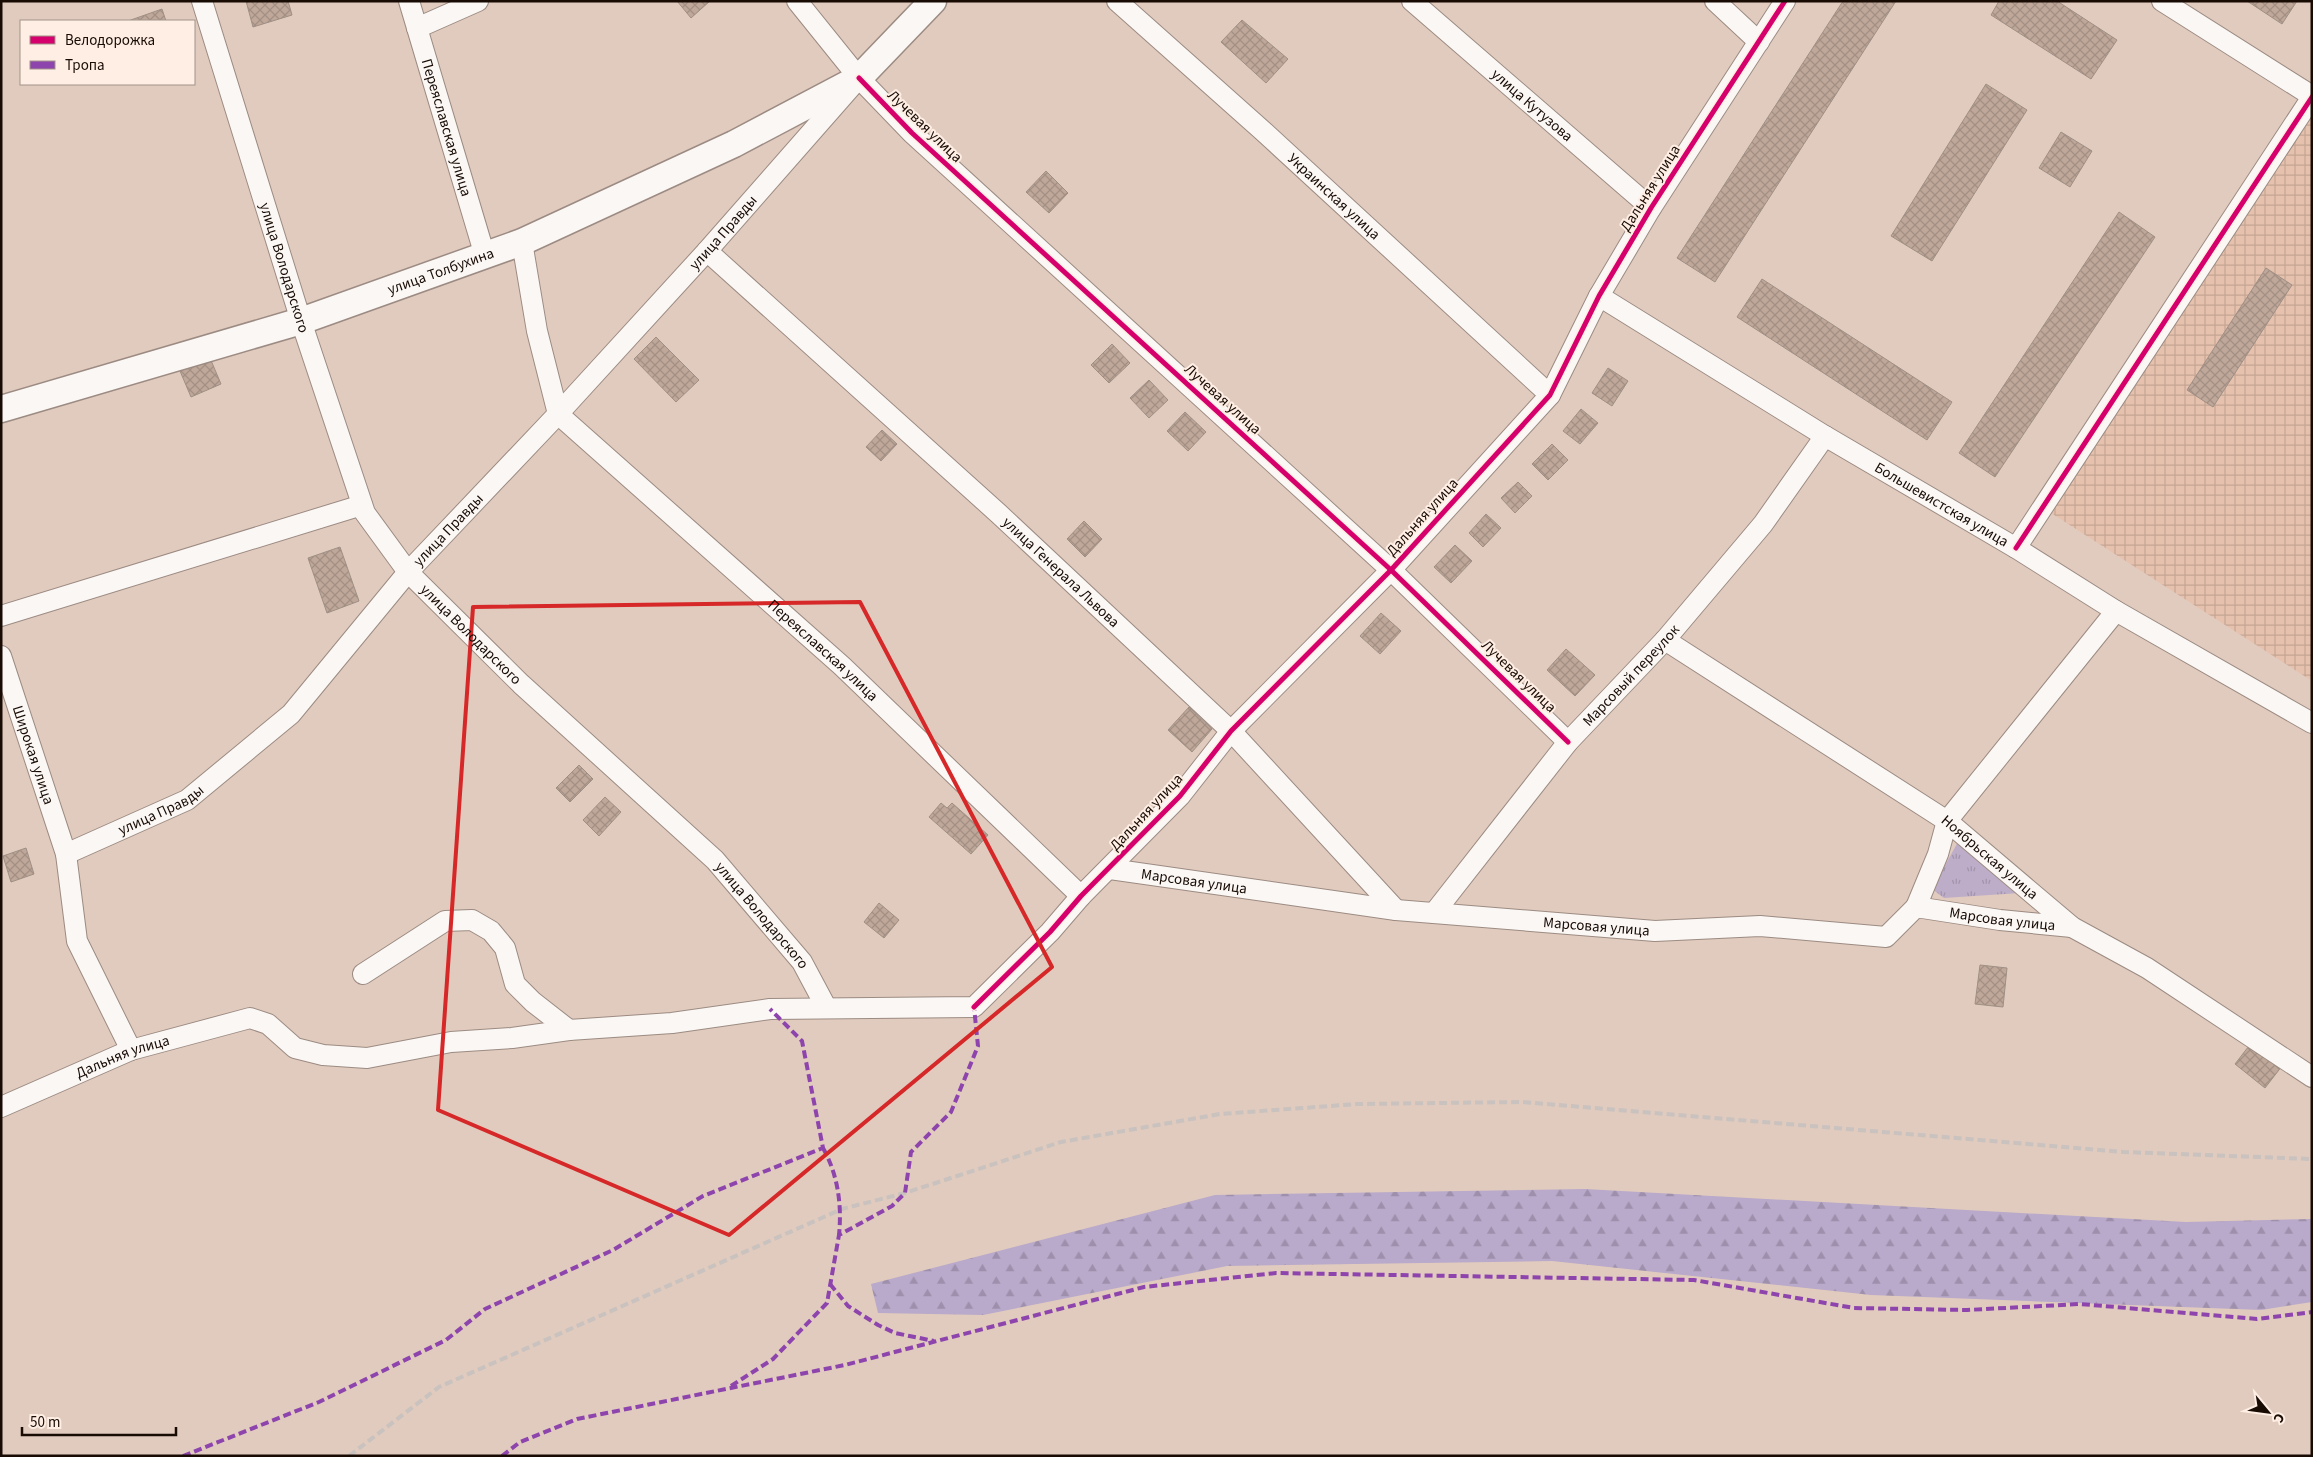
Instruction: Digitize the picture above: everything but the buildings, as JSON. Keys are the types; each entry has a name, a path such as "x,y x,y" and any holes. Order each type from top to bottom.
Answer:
{"main road":[{"name":"улица Правды","path":"859,78 933,1"},
{"name":"улица Толбухина","path":"1,409 301,321 522,242 734,144 859,78"}],"street":[{"name":"улица Володарского","path":"202,1 301,321 365,513 408,572 521,684 715,860 802,962 826,1007"},
{"name":"Переяславская улица","path":"409,1 485,256"},
{"path":"417,28 478,1"},
{"name":"Лучевая улица","path":"797,1 859,78 912,133 1391,570 1568,742"},
{"name":"Украинская улица","path":"1117,1 1263,131 1550,395"},
{"name":"улица Кутузова","path":"1412,1 1651,208"},
{"path":"1715,1 1759,42"},
{"name":"Дальняя улица","path":"826,1007 974,1007 1050,932 1081,896 1110,869 1180,796 1231,731 1391,570 1550,395 1599,296 1651,208 1785,1"},
{"path":"2016,548 2312,97 2162,1"},
{"name":"улица Правды","path":"66,854 187,800 291,714 408,572 558,414 707,251 859,78"},
{"path":"522,242 536,331 558,414"},
{"name":"улица Генерала Львова","path":"707,251 999,514 1231,731 1396,910"},
{"name":"Большевистская улица","path":"1599,296 1825,436 2016,548 2116,612 2312,724"},
{"name":"Переяславская улица","path":"558,414 842,666 1081,896"},
{"name":"Марсовый переулок","path":"1434,914 1568,742 1665,640 1763,524 1825,436"},
{"path":"1,616 362,505"},
{"path":"1916,907 1938,854 1948,821 2116,612"},
{"name":"Ноябрьская улица","path":"1665,640 1948,821 2072,927 2147,968 2312,1077"},
{"name":"Широкая улица","path":"1,656 66,854"},
{"path":"66,854 77,941 130,1050"},
{"name":"Марсовая улица","path":"1110,869 1396,910 1655,931 1760,926 1886,937 1916,907 2000,920 2072,927"},
{"path":"363,974 445,921 472,920 491,931 505,948 515,984 533,1002 569,1030 672,1023 770,1009 826,1007"},
{"name":"Дальняя улица","path":"1,1108 130,1050 250,1018 268,1024 295,1048 323,1055 367,1058 451,1042 512,1038 569,1030"}],"highlighted area":[{"path":"860,602 1052,967 729,1235 438,1110 473,607"}],"shaded area":[{"path":"2312,108 2312,681 2051,513"}],"green space":[{"path":"1959,840 2020,893 1944,898 1932,889"},
{"path":"1585,1189 2186,1222 2312,1219 2312,1302 2261,1310 1871,1295 1552,1261 1227,1266 983,1315 878,1313 871,1284 1215,1195"}],"railway":[{"path":"349,1456 439,1387 842,1209 905,1193 1061,1142 1220,1114 1357,1104 1522,1102 2124,1152 2312,1159"}],"marked path":[{"path":"731,1386 773,1359 827,1303 839,1235 892,1206 905,1193 911,1152 951,1112 978,1046 974,1007"},
{"path":"183,1456 319,1402 446,1340 485,1309 613,1250 703,1196 823,1148 802,1041 770,1009"},
{"path":"823,1148 838,1190 839,1235"},
{"path":"502,1456 520,1442 577,1419 845,1365 1144,1287 1276,1273 1694,1280 1854,1308 1967,1310 2080,1304 2257,1319 2312,1312"},
{"path":"830,1284 848,1306 878,1325 895,1333 934,1341"}],"cycle path":[{"path":"974,1007 1050,932 1081,896 1180,796 1231,731 1391,570 1550,395 1599,296 1651,208 1785,1"},
{"path":"859,78 912,133 1391,570 1568,742"},
{"path":"2016,548 2312,97"}]}
